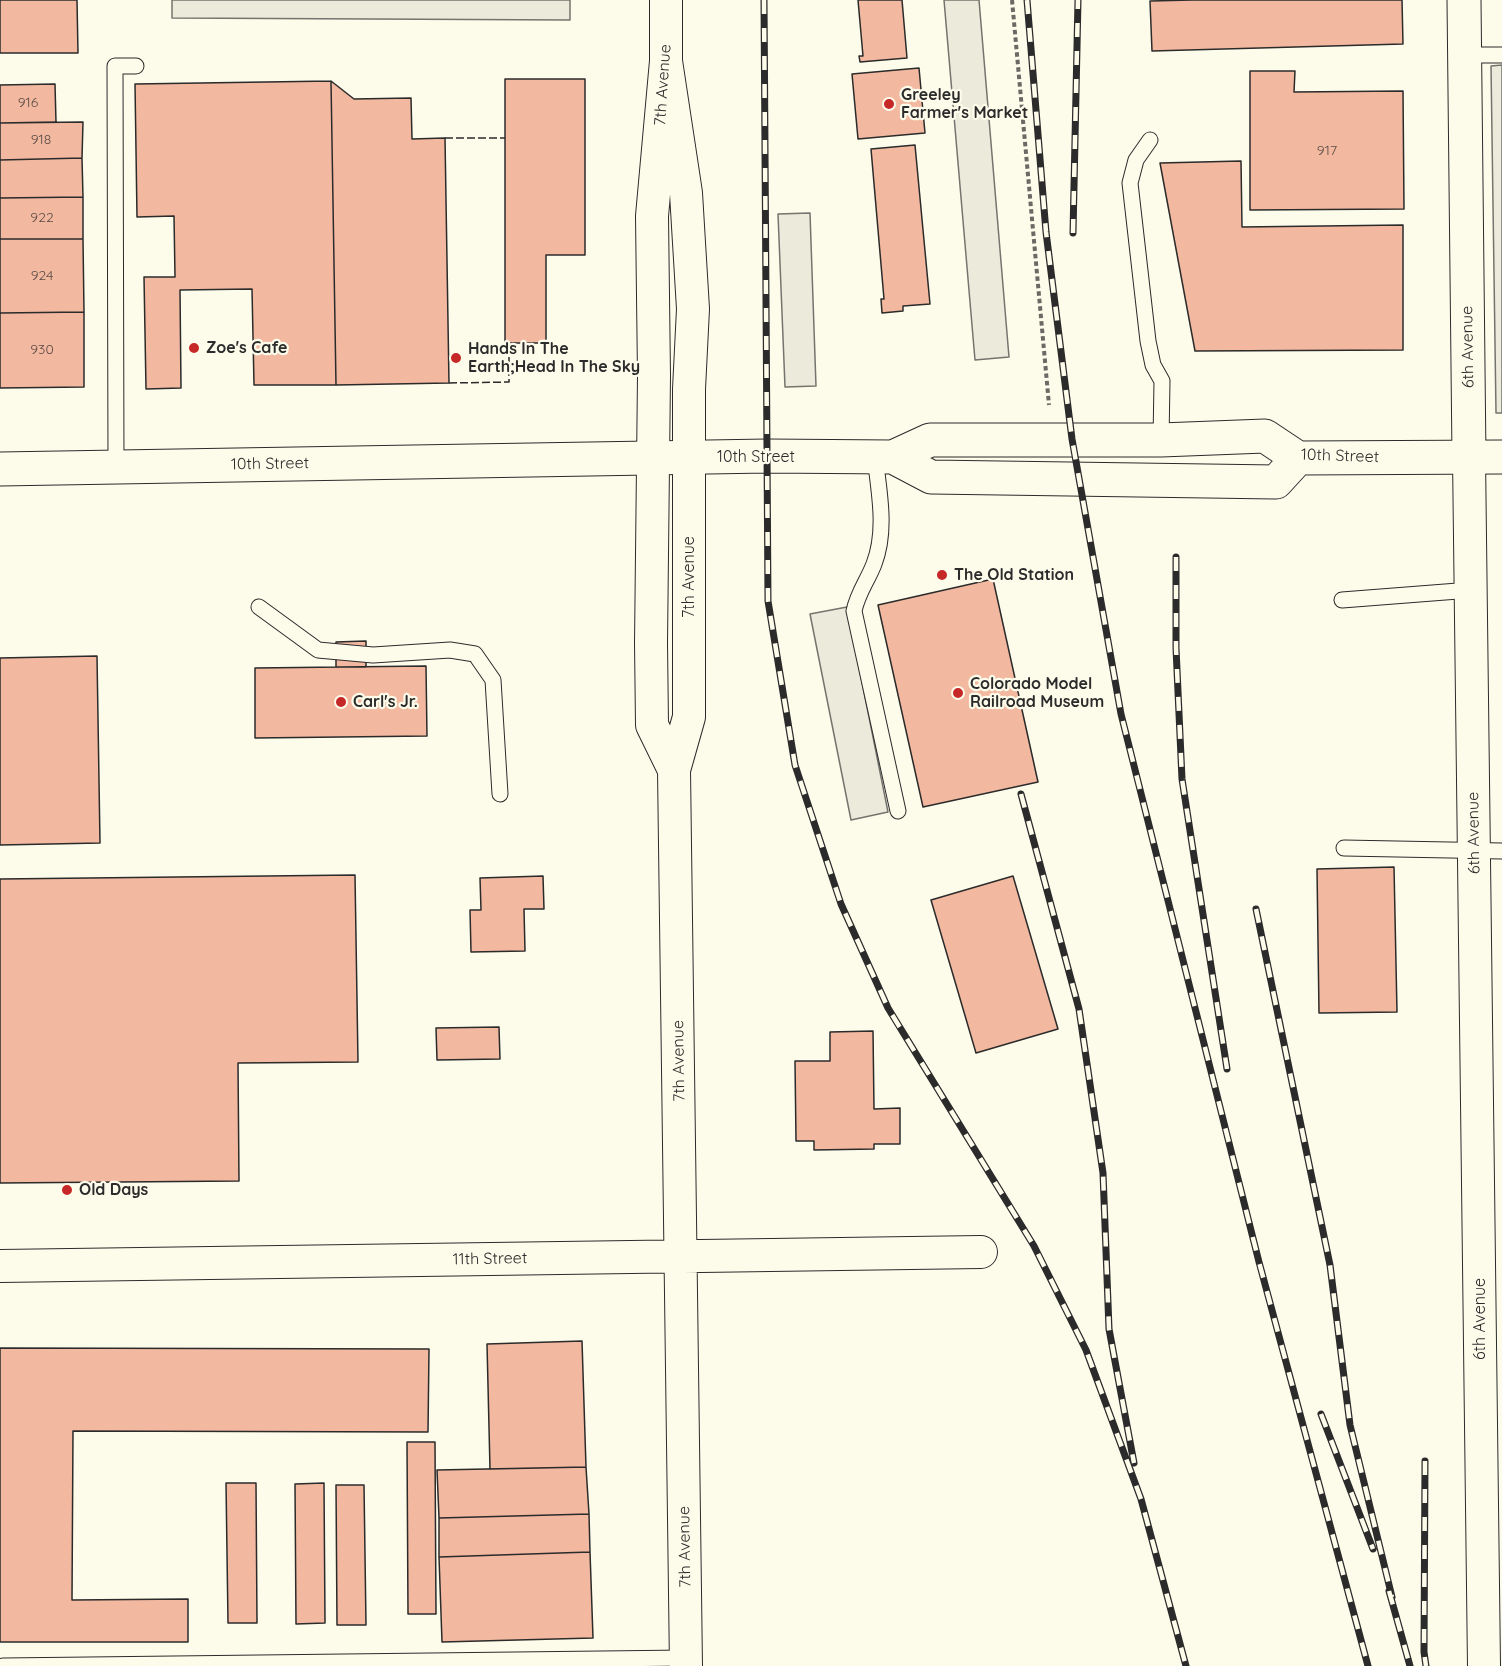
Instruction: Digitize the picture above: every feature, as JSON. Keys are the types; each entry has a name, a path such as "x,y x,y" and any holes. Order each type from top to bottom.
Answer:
{"street":[{"name":"7th Avenue","path":"666,0 666,61 652,216 652,725 674,770"},
{"name":"6th Avenue","path":"1464,0 1471,590 1488,851 1491,1252 1489,1654"},
{"name":"7th Avenue","path":"666,61 686,193 692,297 689,457 689,717 674,770 686,1662"},
{"name":"10th Street","path":"0,469 689,457 884,457 930,440 1161,440 1264,436 1298,458 1502,457"},
{"path":"884,457 931,477 1276,482 1298,458"},
{"name":"11th Street","path":"0,1266 981,1252"}],"lane":[{"path":"1464,55 1502,55"},
{"path":"116,467 115,66 136,66"},
{"path":"1150,140 1136,160 1130,183 1148,342 1162,381 1161,440"},
{"path":"884,457 882,529 874,564 858,592 854,611 898,811"},
{"path":"1342,600 1471,590"},
{"path":"259,607 318,650 373,655 450,650 475,654 493,680 500,794"},
{"path":"1344,848 1488,851"},
{"path":"3,1666 686,1662"}],"path":[{"path":"1012,0 1049,405"}],"shaded area":[{"path":"172,0 570,0 570,20 172,18"},
{"path":"944,0 979,0 1009,357 975,360"},
{"path":"1502,65 1502,413 1496,413 1491,66"},
{"path":"810,213 816,386 785,387 778,214"},
{"path":"847,607 888,812 851,820 810,614"}],"building":[{"path":"0,0 77,0 78,53 0,53"},
{"path":"858,0 902,0 907,58 860,62 859,56 863,56"},
{"path":"1402,0 1403,44 1152,51 1150,1"},
{"path":"919,68 925,133 858,139 852,74"},
{"path":"1250,71 1295,71 1294,92 1403,91 1404,209 1250,210"},
{"path":"505,79 585,79 585,255 546,255 546,343 505,343"},
{"path":"331,81 354,99 411,98 412,139 445,138 449,383 336,385"},
{"path":"331,81 336,385 254,385 252,289 180,290 181,388 146,389 144,277 175,277 174,216 137,217 135,84"},
{"path":"55,84 56,122 0,123 0,85"},
{"path":"83,122 82,158 0,160 0,123"},
{"path":"915,145 930,304 903,306 903,311 882,313 881,299 884,299 871,149"},
{"path":"82,158 83,197 0,198 0,160"},
{"path":"1241,161 1242,227 1403,225 1403,350 1195,351 1160,163"},
{"path":"83,197 83,239 0,239 0,198"},
{"path":"0,239 83,239 84,312 0,313"},
{"path":"84,312 84,387 0,388 0,313"},
{"name":"Colorado Model Railroad Museum","path":"993,579 1038,782 923,807 878,605"},
{"path":"366,641 366,667 336,667 336,642"},
{"path":"97,656 100,843 0,845 0,658"},
{"name":"Carl's Jr.","path":"426,666 427,736 255,738 255,668"},
{"path":"1394,867 1397,1012 1319,1013 1317,869"},
{"path":"355,875 358,1062 238,1063 239,1181 0,1183 0,879"},
{"path":"543,876 544,909 524,909 525,951 471,952 470,910 481,910 480,878"},
{"path":"1013,876 1058,1029 976,1053 931,900"},
{"path":"499,1027 500,1059 437,1060 436,1028"},
{"path":"873,1031 874,1109 900,1108 900,1144 874,1144 874,1149 814,1150 814,1141 796,1141 795,1061 830,1061 830,1032"},
{"path":"582,1341 586,1467 490,1469 487,1344"},
{"path":"0,1348 429,1349 428,1432 73,1431 72,1600 188,1599 188,1642 0,1642"},
{"path":"407,1442 435,1442 436,1614 408,1614"},
{"path":"586,1467 589,1514 439,1518 437,1470"},
{"path":"226,1483 256,1483 257,1623 228,1623"},
{"path":"324,1483 325,1623 296,1624 295,1484"},
{"path":"336,1485 364,1485 366,1625 337,1625"},
{"path":"589,1514 590,1552 439,1557 439,1518"},
{"path":"590,1552 593,1638 442,1642 439,1557"}],"railway":[{"path":"764,0 768,601 795,765 841,904 888,1008 1034,1246 1086,1350 1141,1499 1186,1666"},
{"path":"1027,0 1046,232 1072,439 1121,714 1259,1262 1368,1666"},
{"path":"1073,233 1078,0"},
{"path":"1176,557 1176,648 1182,779 1227,1069"},
{"path":"1021,794 1079,1009 1103,1173 1109,1329 1134,1463"},
{"path":"1256,909 1330,1265 1350,1425 1392,1597"},
{"path":"1321,1414 1373,1549"},
{"path":"1425,1461 1424,1652 1426,1666"},
{"path":"1389,1591 1410,1666"}],"fence":[{"path":"445,138 505,138"},
{"path":"449,383 509,382 509,343 505,343"}],"place":[{"name":"Greeley Farmer's Market","path":"889,104"},
{"name":"Zoe's Cafe","path":"194,348"},
{"name":"Hands In The Earth;Head In The Sky","path":"456,358"},
{"name":"The Old Station","path":"942,575"},
{"name":"Colorado Model Railroad Museum","path":"958,693"},
{"name":"Carl's Jr.","path":"341,702"},
{"name":"Old Days","path":"67,1190"}]}
